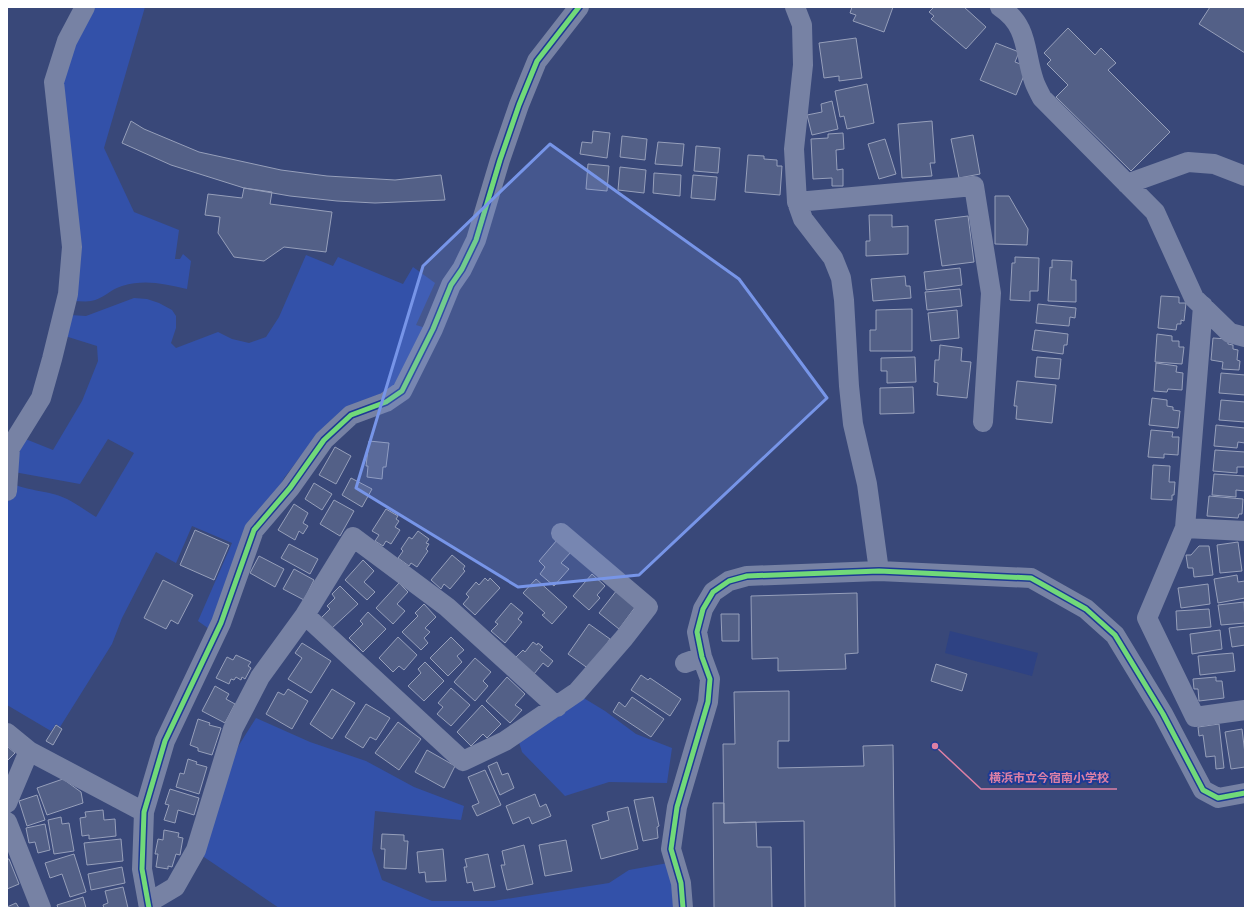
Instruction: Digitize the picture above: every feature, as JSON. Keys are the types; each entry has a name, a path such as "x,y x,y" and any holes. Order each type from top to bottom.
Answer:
{"street":[{"path":"7,491 10,448 41,398 68,294 72,241 54,82 68,41 85,7"},
{"path":"557,707 447,607 353,537 305,615 260,677 233,729 196,850 175,887 149,906 142,869 144,812 164,741 221,623 254,530 290,488 324,440 351,415 386,402 402,391 433,329 451,285 462,269 476,240 502,153 537,61 580,7"},
{"path":"795,7 802,25 803,65 794,148 797,202 803,219 833,258 841,278 853,424 867,484 879,571"},
{"path":"1000,7 1009,13 1023,34 1034,82 1042,98 1154,212 1194,298 1230,333 1245,337"},
{"path":"1127,184 1188,162 1214,164 1245,176"},
{"path":"797,202 974,186 991,293 983,422"},
{"path":"1202,306 1186,528 1147,618 1195,717 1245,710"},
{"path":"1186,528 1245,531"},
{"path":"305,615 463,761 505,740 578,692 631,642 648,607 561,533"},
{"path":"683,908 681,884 671,849 677,806 708,702 710,679 694,660 697,632 703,610 713,592 729,581 747,576 879,571 1031,578 1086,609 1115,635 1163,714 1203,790 1218,798 1245,793"},
{"path":"7,733 29,751 144,812"},
{"path":"7,803 29,751"},
{"path":"7,822 41,908"}],"highlighted area":[{"path":"550,144 739,279 827,398 639,575 518,587 356,488 423,266"}],"shaded area":[{"path":"95,7 145,7 104,148 134,212 179,230 175,259 180,259 183,254 191,261 187,289 154,283 139,283 118,287 95,300 73,301 63,98 64,76 70,56"},
{"path":"306,255 333,266 338,257 403,284 413,267 435,283 416,325 429,329 401,381 311,443 284,478 212,631 198,621 232,543 192,526 176,563 156,552 122,618 112,644 60,727 56,724 51,731 7,705 7,481 21,487 60,496 71,501 96,517 134,453 108,439 80,484 14,472 23,438 53,450 82,401 98,361 97,346 65,336 70,315 86,316 134,298 147,299 172,310 176,316 176,328 171,343 176,348 218,332 232,339 249,343 266,337 279,317"},
{"path":"950,631 1038,653 1032,676 945,653"},
{"path":"582,697 605,711 636,734 672,748 667,783 609,782 565,796 522,752 518,739"},
{"path":"256,718 310,742 366,761 414,787 464,806 461,820 375,811 372,850 382,880 432,901 493,901 609,883 629,870 668,863 675,900 674,908 279,908 201,855 220,789 239,745"}],"building":[{"path":"852,7 893,7 884,32 853,21 856,15 850,13"},
{"path":"934,7 964,7 986,27 966,49 931,19 934,16 929,12"},
{"path":"1210,7 1245,7 1245,53 1199,24"},
{"path":"1068,28 1095,55 1101,48 1116,63 1108,70 1170,132 1131,171 1056,97 1068,85 1047,64 1051,60 1044,53"},
{"path":"856,38 862,78 839,81 839,76 824,78 819,43"},
{"path":"996,43 1019,52 1015,62 1023,65 1025,73 1016,95 980,80"},
{"path":"867,84 874,123 847,129 844,116 840,117 835,91"},
{"path":"832,101 838,129 812,135 807,115 822,112 821,104"},
{"path":"131,121 144,129 199,152 281,170 327,176 395,180 441,175 445,200 375,203 337,201 290,196 244,188 171,165 122,143"},
{"path":"932,121 935,163 930,163 932,176 902,178 898,124"},
{"path":"593,131 610,133 607,158 580,154 582,142 592,143"},
{"path":"843,133 844,149 836,150 837,170 843,169 843,186 832,186 832,178 813,179 811,139 828,138 828,134"},
{"path":"973,135 980,174 959,178 951,139"},
{"path":"622,136 647,139 645,160 620,157"},
{"path":"885,139 896,174 879,179 868,144"},
{"path":"658,142 684,144 682,166 655,164"},
{"path":"696,146 720,148 718,173 694,171"},
{"path":"748,155 764,156 764,159 777,160 777,166 782,166 780,195 745,192"},
{"path":"588,164 609,166 607,191 586,189"},
{"path":"620,167 646,170 644,193 618,190"},
{"path":"654,173 681,175 680,196 653,193"},
{"path":"693,175 717,177 715,200 691,198"},
{"path":"244,188 272,192 270,204 332,212 326,252 284,247 264,261 234,257 218,233 220,217 205,215 208,194 242,198"},
{"path":"995,196 1009,196 1028,229 1027,245 995,244"},
{"path":"869,215 892,215 892,227 908,226 908,254 866,256 866,241 870,241"},
{"path":"968,216 974,262 942,266 935,220"},
{"path":"1015,257 1039,258 1038,291 1030,291 1030,301 1010,300 1012,263 1015,263"},
{"path":"1052,260 1072,261 1071,280 1076,280 1076,302 1048,301 1050,267 1052,268"},
{"path":"960,268 962,285 926,290 924,272"},
{"path":"905,276 906,286 910,286 911,298 873,301 871,279"},
{"path":"960,289 962,306 927,310 925,292"},
{"path":"1161,296 1179,297 1179,303 1186,303 1184,321 1181,320 1181,324 1177,324 1176,330 1158,328"},
{"path":"1038,304 1076,308 1075,318 1070,317 1069,326 1036,323"},
{"path":"912,309 912,351 870,351 870,330 876,330 876,310"},
{"path":"957,310 959,338 931,341 928,313"},
{"path":"1035,330 1068,334 1067,345 1064,345 1063,354 1032,350"},
{"path":"1157,334 1172,336 1172,341 1179,341 1179,347 1184,347 1182,364 1155,362"},
{"path":"1213,338 1228,339 1228,344 1233,345 1233,349 1238,350 1237,360 1240,361 1239,370 1222,369 1223,362 1211,360"},
{"path":"940,345 962,348 961,361 971,362 967,398 937,395 938,383 934,382 935,360 939,360"},
{"path":"915,357 916,382 887,383 887,371 881,371 881,358"},
{"path":"1037,357 1061,359 1059,379 1035,377"},
{"path":"1156,363 1177,366 1176,372 1183,373 1182,390 1168,389 1167,392 1154,391"},
{"path":"1221,373 1245,375 1245,395 1219,393"},
{"path":"1017,381 1056,385 1052,423 1016,419 1017,406 1014,406"},
{"path":"913,387 914,413 880,414 880,388"},
{"path":"1152,398 1167,400 1167,406 1173,407 1173,410 1180,411 1178,428 1149,425"},
{"path":"1221,400 1245,402 1245,422 1219,420"},
{"path":"1216,425 1245,428 1245,443 1238,442 1237,448 1214,446"},
{"path":"1151,430 1173,432 1172,437 1179,437 1178,455 1164,454 1164,458 1148,457"},
{"path":"369,441 389,443 386,467 383,467 382,479 367,477 368,466 366,466"},
{"path":"335,447 351,456 336,484 319,475"},
{"path":"1215,450 1245,452 1245,467 1237,467 1237,473 1213,471"},
{"path":"1153,465 1170,466 1169,482 1175,482 1172,500 1151,499"},
{"path":"1214,474 1245,476 1245,491 1236,490 1236,497 1212,495"},
{"path":"351,478 372,489 362,507 342,495"},
{"path":"314,483 332,494 322,510 305,499"},
{"path":"1209,496 1243,499 1242,514 1239,514 1238,518 1207,516"},
{"path":"334,500 354,511 340,536 320,524"},
{"path":"294,504 308,513 303,523 308,526 303,534 299,531 295,540 278,530"},
{"path":"386,509 398,516 396,519 399,521 395,527 400,530 391,544 386,541 383,546 375,541 379,535 372,531"},
{"path":"195,530 229,545 214,580 180,565"},
{"path":"418,531 429,539 426,543 429,544 426,549 428,551 417,567 411,563 409,566 398,558 403,551 401,549 409,537 412,539"},
{"path":"557,540 571,552 561,563 569,569 554,586 540,574 545,567 539,561"},
{"path":"1238,542 1242,571 1220,573 1217,545"},
{"path":"289,544 318,559 310,574 281,558"},
{"path":"1199,546 1209,546 1213,575 1194,577 1193,568 1188,568 1186,555 1191,555"},
{"path":"452,555 465,566 463,569 465,571 450,589 444,584 441,589 431,580"},
{"path":"259,556 284,569 275,587 250,573"},
{"path":"363,560 374,571 364,582 375,592 367,600 345,580"},
{"path":"294,569 314,580 304,600 283,589"},
{"path":"592,574 605,586 597,595 600,598 589,610 573,596"},
{"path":"1237,575 1238,582 1245,581 1245,598 1218,603 1214,579"},
{"path":"485,578 488,581 490,578 500,588 475,615 463,604 469,597 466,594 476,582 479,585"},
{"path":"536,579 567,607 552,624 542,615 545,613 523,593"},
{"path":"163,580 193,595 178,624 171,620 166,629 144,618"},
{"path":"399,583 408,592 397,604 405,611 393,624 376,608"},
{"path":"1208,584 1210,604 1181,608 1178,588"},
{"path":"340,586 358,604 331,629 321,618 330,609 327,606 335,598 332,594"},
{"path":"617,590 636,606 619,629 599,613"},
{"path":"857,593 858,653 845,654 846,669 778,671 778,658 752,659 751,596"},
{"path":"1244,602 1245,623 1221,625 1218,605"},
{"path":"511,603 523,613 518,619 522,622 505,643 491,631 498,624 495,622"},
{"path":"424,604 436,617 425,628 430,632 424,638 428,643 421,650 402,632 418,616 415,613"},
{"path":"1209,609 1211,627 1177,630 1176,611"},
{"path":"368,612 386,629 363,652 349,638 363,624 360,621"},
{"path":"721,614 739,614 739,641 722,641"},
{"path":"589,624 610,639 589,669 568,654"},
{"path":"1245,626 1245,645 1232,647 1229,628"},
{"path":"1220,630 1222,649 1192,654 1190,634"},
{"path":"398,637 417,655 404,670 399,666 393,672 379,658"},
{"path":"451,637 464,650 457,656 462,662 448,676 430,658"},
{"path":"533,642 537,645 538,643 543,647 540,650 553,661 548,667 543,663 534,674 515,658 523,650 525,652"},
{"path":"302,643 331,661 311,693 288,679 302,658 295,653"},
{"path":"1233,653 1235,671 1200,675 1198,656"},
{"path":"236,655 251,662 248,666 251,668 245,679 242,677 241,680 236,677 234,680 231,679 229,684 216,678 227,657 233,660"},
{"path":"475,658 491,672 483,681 488,686 475,701 454,682"},
{"path":"425,662 444,681 424,701 408,686 421,673 418,669"},
{"path":"936,664 967,674 962,691 931,681"},
{"path":"641,675 648,680 650,678 681,699 670,716 631,690"},
{"path":"507,677 525,694 515,705 522,710 510,723 486,701"},
{"path":"1216,677 1216,681 1222,681 1224,698 1199,701 1198,689 1194,689 1193,679"},
{"path":"215,686 229,694 226,699 235,704 225,723 202,711"},
{"path":"451,688 470,705 451,726 437,714 443,707 438,703"},
{"path":"288,689 308,701 292,729 266,714 278,692 284,695"},
{"path":"332,689 355,703 332,739 310,724"},
{"path":"789,691 789,741 778,741 778,768 864,766 863,746 893,745 895,908 805,908 804,821 724,823 723,744 735,744 734,692"},
{"path":"632,697 664,719 651,737 613,712 619,702 625,707"},
{"path":"366,704 390,718 376,740 370,737 363,748 345,737"},
{"path":"482,705 501,724 487,738 483,734 471,746 457,732"},
{"path":"198,719 210,723 209,725 221,728 212,755 198,751 198,748 190,745"},
{"path":"398,722 421,739 399,770 375,753"},
{"path":"1219,724 1224,768 1216,769 1215,756 1206,757 1203,735 1199,736 1198,727"},
{"path":"56,725 62,729 53,745 46,741"},
{"path":"1242,729 1245,767 1231,769 1225,732"},
{"path":"7,746 15,753 7,761"},
{"path":"427,750 455,766 444,788 415,772"},
{"path":"188,759 197,762 196,764 207,767 199,794 176,787 180,773 184,774"},
{"path":"497,762 502,775 508,773 514,788 500,795 488,766"},
{"path":"485,770 501,805 477,816 472,806 479,803 468,777"},
{"path":"63,779 81,792 83,803 47,815 37,788"},
{"path":"170,789 199,798 194,815 178,810 175,823 164,820 169,805 165,804"},
{"path":"535,794 540,807 546,804 551,816 532,824 529,817 513,824 506,806"},
{"path":"37,795 45,820 27,826 19,801"},
{"path":"653,797 659,826 657,827 658,838 643,841 634,800"},
{"path":"713,803 724,803 724,823 756,822 757,847 771,847 772,908 714,908"},
{"path":"628,807 638,849 601,859 592,825 609,820 607,812"},
{"path":"103,810 104,820 115,819 116,836 89,839 89,835 82,836 80,818 86,817 85,812"},
{"path":"61,817 62,824 69,823 74,851 54,854 48,820"},
{"path":"45,824 50,850 38,853 35,842 29,843 26,828"},
{"path":"164,830 179,833 178,837 183,838 180,855 176,854 172,867 168,866 168,869 156,867 158,854 155,854 158,839 163,840"},
{"path":"382,834 404,835 404,841 408,841 406,869 384,868 385,849 381,849"},
{"path":"121,839 123,861 87,865 84,843"},
{"path":"566,840 572,871 545,876 539,845"},
{"path":"524,845 533,884 507,890 501,865 505,865 502,851"},
{"path":"443,849 446,881 426,882 425,872 419,873 417,852"},
{"path":"74,854 86,892 70,897 62,874 50,878 45,863"},
{"path":"488,854 495,887 474,891 472,882 467,883 464,867 467,867 465,859"},
{"path":"7,859 9,859 19,884 7,889"},
{"path":"122,867 125,883 91,890 88,874"},
{"path":"123,887 128,908 104,908 103,905 108,903 105,891"},
{"path":"83,897 86,908 58,908 57,905"},
{"path":"16,903 19,908 7,908 7,907"}],"cycle path":[{"path":"149,908 142,869 144,812 165,741 221,623 254,530 290,488 324,440 351,415 386,402 402,391 433,329 451,285 462,269 476,240 500,160 519,105 537,61 579,7"},
{"path":"683,908 681,883 671,849 677,807 708,702 710,679 702,657 697,632 703,609 713,592 729,581 747,576 879,571 1031,578 1086,609 1115,635 1163,714 1203,790 1218,798 1245,793"}],"place":[{"name":"横浜市立今宿南小学校","path":"935,746"}]}
